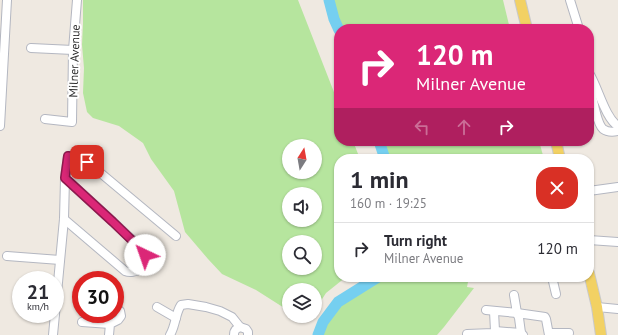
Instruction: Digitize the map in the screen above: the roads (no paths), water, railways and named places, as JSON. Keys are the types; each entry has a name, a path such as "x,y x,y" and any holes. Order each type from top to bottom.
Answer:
{"main road":[{"path":"520,0 527,24"},
{"path":"591,282 597,307 601,335"}],"street":[{"path":"0,126 7,0"},
{"name":"Milner Avenue","path":"45,119 72,122 73,50 77,0"},
{"path":"570,0 577,24"},
{"path":"32,48 73,50"},
{"path":"594,82 611,119 618,126"},
{"path":"594,105 600,126 609,132 618,131"},
{"path":"59,271 64,219 65,178 68,156 80,158 91,165 176,236"},
{"path":"64,219 125,271 137,271 141,269 145,263 146,257 140,248 65,178"},
{"path":"594,190 618,187"},
{"path":"594,240 618,242"},
{"path":"7,256 60,260"},
{"path":"553,282 556,294"},
{"path":"467,334 522,334 514,295"},
{"path":"170,335 177,313 181,306 188,304 206,307 227,314 235,319 240,327 246,329 248,335"},
{"path":"157,307 176,318"},
{"path":"597,307 618,308"},
{"path":"494,333 490,311 545,317 549,334 569,333"},
{"path":"53,335 54,323"},
{"path":"96,323 110,324 109,335"},
{"path":"234,335 236,328 240,327"}],"waterway":[{"path":"329,0 336,24"},
{"path":"381,146 383,154"},
{"path":"318,335 323,322 338,302 370,282"}]}
